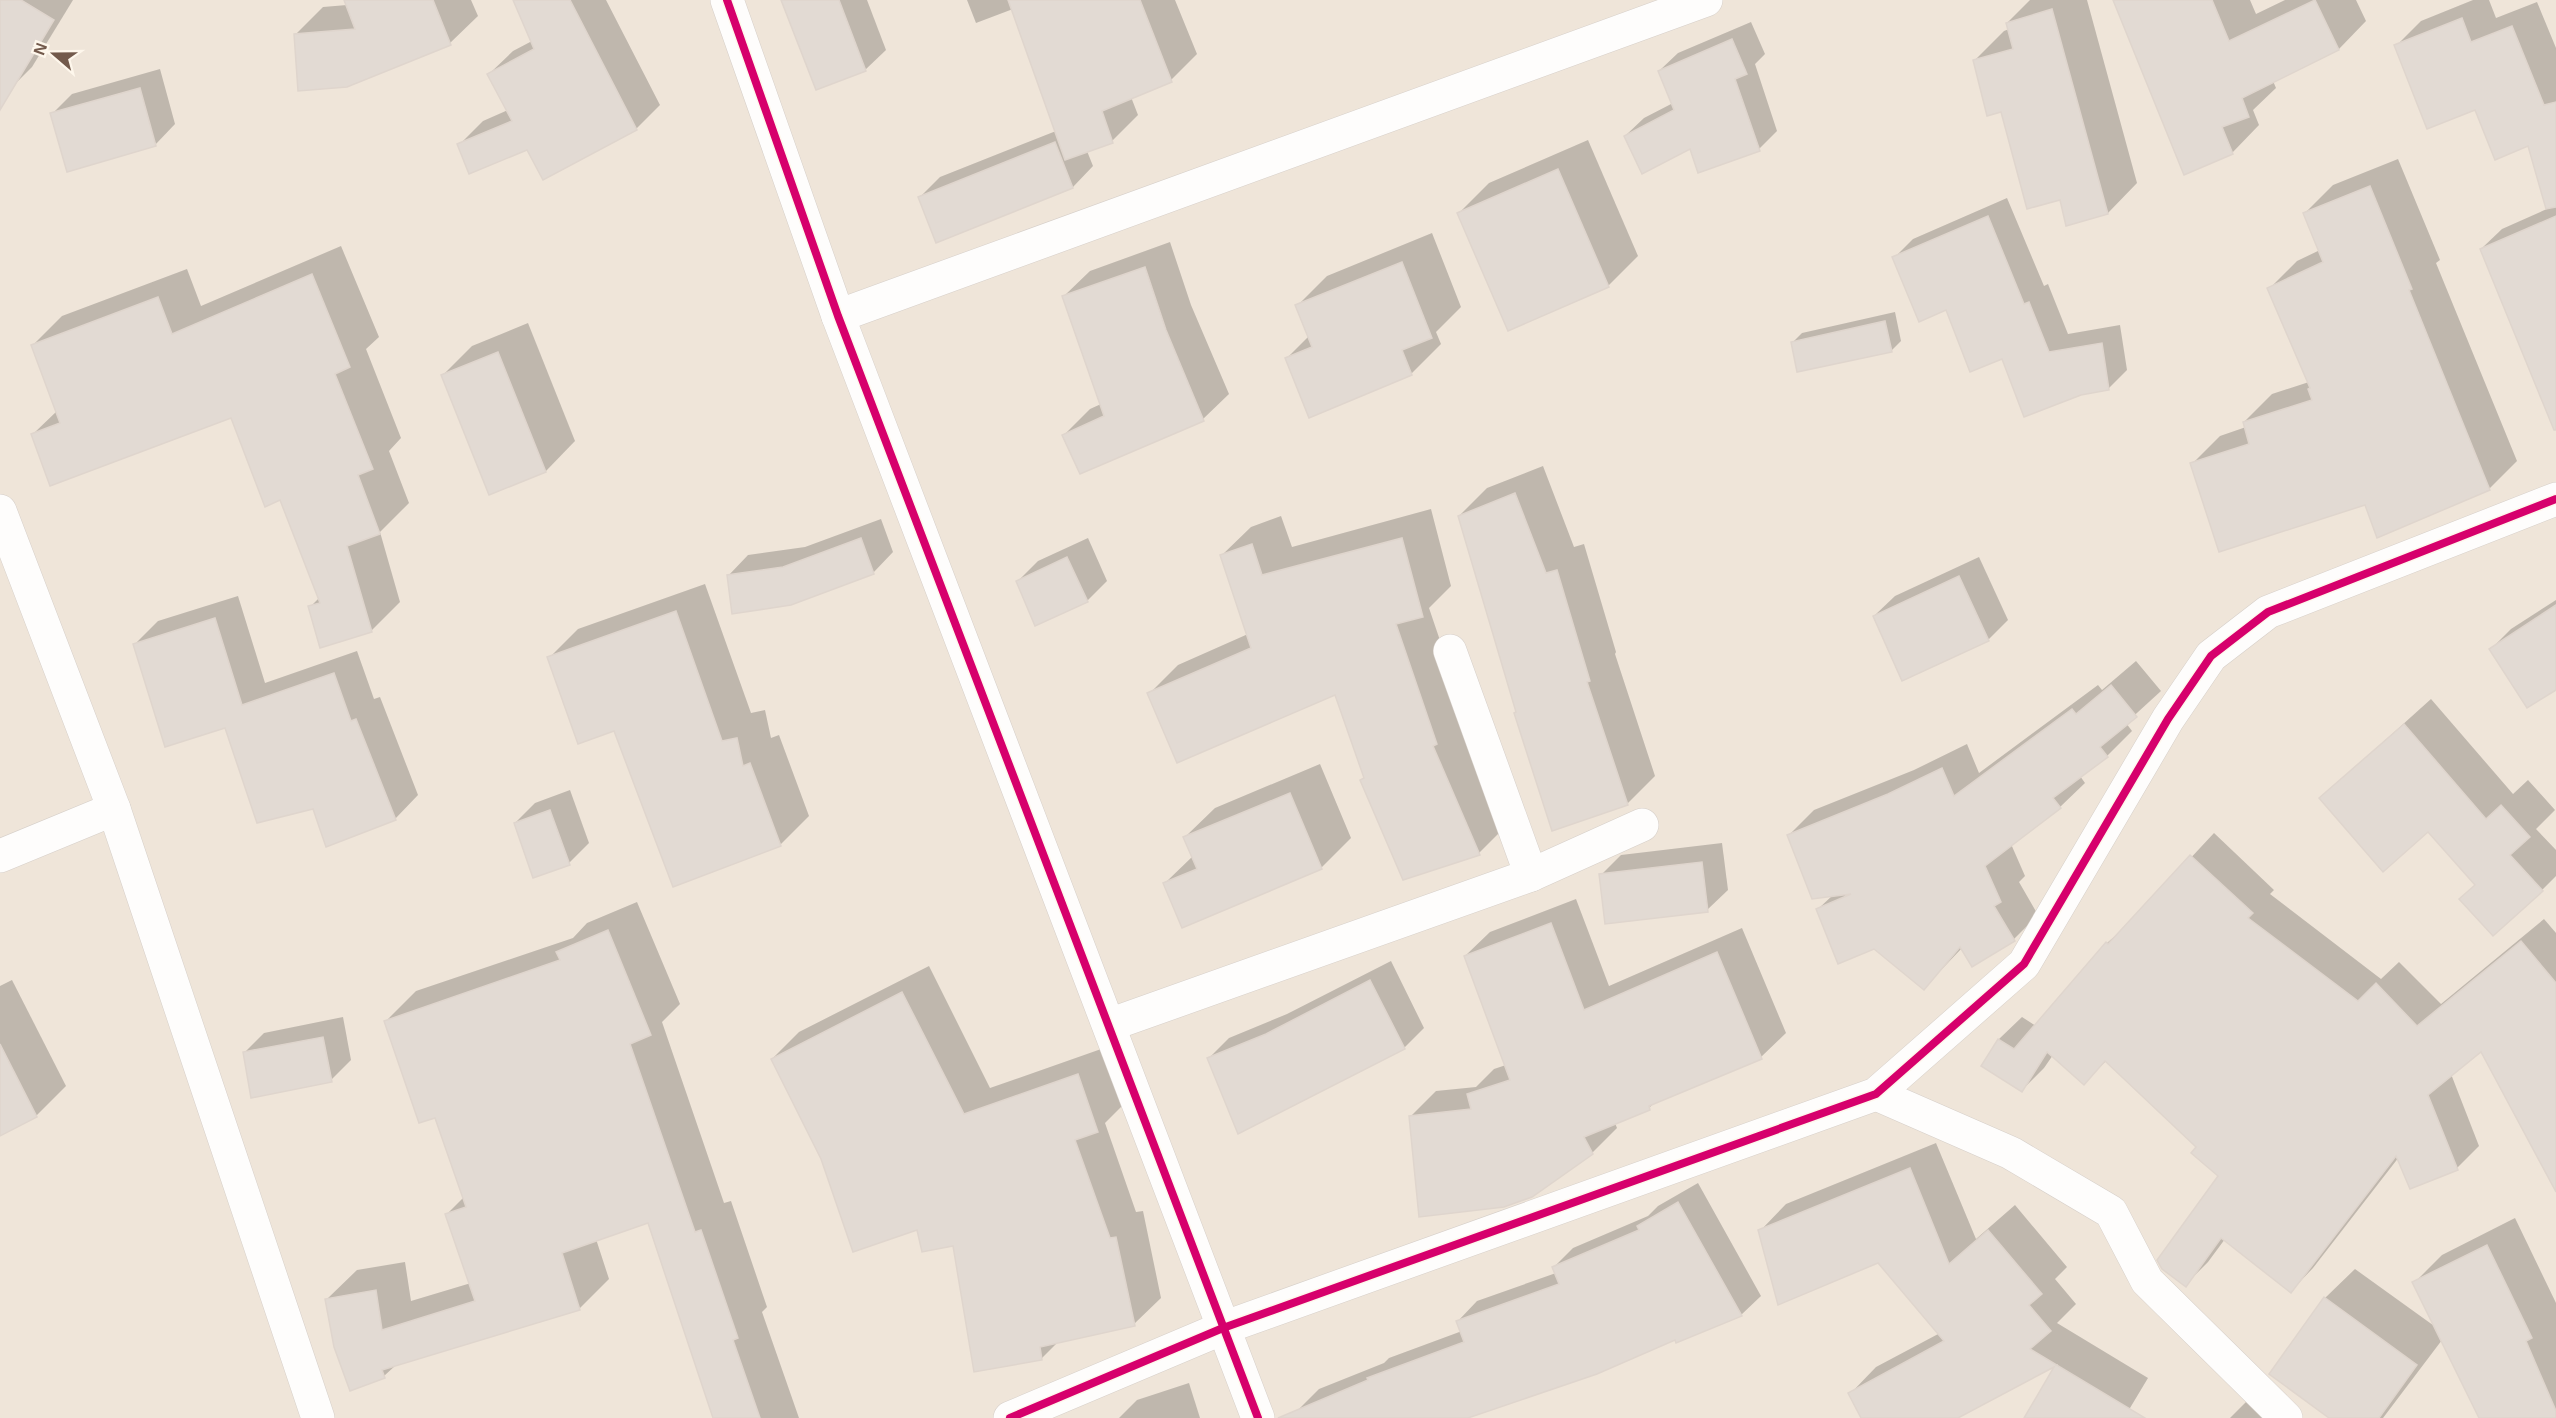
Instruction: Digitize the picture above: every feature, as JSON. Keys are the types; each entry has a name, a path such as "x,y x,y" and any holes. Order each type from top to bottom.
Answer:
{"street":[{"path":"727,0 838,316 1258,1418"},
{"path":"838,316 1706,0"},
{"path":"1010,1418 1223,1328 1876,1095 2024,964 2168,719 2211,656 2268,612 2556,499"},
{"path":"0,511 114,809 318,1418"},
{"path":"1450,651 1531,875"},
{"path":"0,856 114,809"},
{"path":"1109,1025 1531,875 1642,825"},
{"path":"1876,1095 2011,1153 2111,1212 2147,1281 2286,1418"}],"shaded area":[{"path":"0,0 2556,0 2556,1418 0,1418"}],"building":[{"path":"0,0 21,0 54,20 0,110"},
{"path":"344,0 433,0 451,45 347,87 298,91 294,34 355,29"},
{"path":"513,0 570,0 637,130 543,180 527,150 469,174 457,144 512,121 487,74 534,49"},
{"path":"781,0 839,0 866,71 816,90"},
{"path":"1008,0 1140,0 1172,82 1102,111 1113,143 1065,160"},
{"path":"2113,0 2212,0 2229,41 2315,0 2339,50 2242,98 2249,117 2222,127 2233,154 2184,175"},
{"path":"2052,9 2108,214 2066,226 2060,200 2027,209 2001,112 1987,116 1973,60 2013,49 2006,23"},
{"path":"2462,18 2471,42 2512,26 2544,105 2556,102 2556,207 2546,209 2528,146 2495,160 2475,110 2427,129 2394,45"},
{"path":"1732,39 1747,74 1735,79 1760,151 1698,173 1690,149 1642,174 1624,136 1674,110 1658,71"},
{"path":"140,88 156,146 67,172 50,113"},
{"path":"1055,142 1073,188 936,243 918,197"},
{"path":"1558,169 1609,287 1508,331 1457,213"},
{"path":"2370,186 2412,289 2409,290 2490,490 2377,538 2365,505 2219,552 2190,463 2249,444 2243,422 2312,400 2308,389 2310,388 2267,288 2323,262 2303,213"},
{"path":"1988,216 2024,304 2029,302 2049,352 2102,343 2109,390 2081,395 2024,417 2002,359 1970,372 1946,310 1919,322 1892,257"},
{"path":"2556,216 2556,430 2554,430 2480,249"},
{"path":"1402,262 1432,338 1402,350 1412,375 1309,418 1285,358 1312,347 1295,305"},
{"path":"1145,267 1166,330 1204,421 1080,474 1062,435 1104,416 1062,296"},
{"path":"312,274 350,367 335,374 373,469 358,475 380,534 347,546 372,632 320,648 308,606 320,603 280,500 265,507 231,418 50,486 31,434 60,423 31,345 158,297 172,334"},
{"path":"1885,321 1892,352 1797,372 1791,342"},
{"path":"498,352 546,472 489,495 441,375"},
{"path":"1515,493 1546,573 1557,570 1590,681 1587,682 1628,805 1552,831 1514,713 1516,712 1458,516"},
{"path":"861,538 874,574 791,605 732,614 727,575 783,567"},
{"path":"1402,538 1423,617 1396,624 1437,744 1433,746 1480,855 1403,880 1360,780 1364,778 1335,695 1177,763 1147,693 1251,648 1220,555 1252,544 1262,575"},
{"path":"1067,557 1088,602 1035,626 1016,581"},
{"path":"1959,576 1989,641 1902,681 1873,616"},
{"path":"2556,605 2556,690 2527,708 2489,649"},
{"path":"676,611 722,741 737,738 743,766 750,763 781,846 673,887 614,731 578,744 547,657"},
{"path":"215,618 242,705 334,673 351,721 356,719 396,820 326,847 313,809 257,823 225,728 165,747 133,644"},
{"path":"2111,685 2137,717 2100,747 2108,757 2053,798 2061,808 1985,866 2001,902 1994,906 2015,941 1972,967 1960,947 1924,990 1874,949 1838,964 1816,909 1851,894 1812,899 1787,835 1888,794 1942,768 1954,796 2072,709 2076,714"},
{"path":"2404,724 2486,819 2501,805 2530,837 2510,855 2543,891 2493,936 2459,899 2475,885 2428,832 2383,872 2319,798"},
{"path":"1290,793 1322,869 1182,928 1163,883 1197,869 1183,837"},
{"path":"550,810 570,865 533,878 514,823"},
{"path":"2190,855 2253,913 2248,918 2358,1001 2376,983 2417,1026 2521,941 2556,983 2556,1192 2481,1052 2428,1095 2458,1170 2410,1189 2396,1156 2291,1293 2221,1238 2186,1287 2162,1269 2157,1260 2218,1176 2191,1153 2196,1147 2105,1061 2084,1085 2047,1052 2022,1092 1981,1066 1998,1039 2014,1049 2106,942 2108,944"},
{"path":"1702,862 1708,912 1605,924 1599,874"},
{"path":"1551,923 1584,1010 1717,952 1762,1059 1649,1106 1650,1110 1584,1137 1593,1154 1532,1197 1504,1207 1419,1217 1409,1116 1471,1109 1467,1094 1510,1080 1464,956"},
{"path":"608,930 651,1035 630,1044 695,1232 701,1230 738,1338 733,1340 760,1418 713,1418 648,1223 562,1253 580,1310 382,1370 385,1378 350,1391 334,1347 325,1299 376,1290 382,1330 475,1301 445,1214 466,1207 435,1118 419,1123 384,1021 560,960 556,952"},
{"path":"1370,980 1405,1049 1238,1134 1207,1058 1266,1034"},
{"path":"902,992 964,1114 1078,1074 1098,1132 1075,1140 1110,1238 1116,1237 1135,1326 1040,1347 1042,1360 974,1372 953,1246 922,1252 917,1230 853,1252 821,1159 771,1059"},
{"path":"323,1037 332,1082 251,1098 243,1052"},
{"path":"0,1044 37,1117 0,1136"},
{"path":"1910,1168 1949,1264 1988,1230 2042,1294 2029,1305 2051,1331 2030,1349 2145,1418 2024,1418 2054,1367 1958,1418 1861,1418 1848,1393 1944,1341 1878,1263 1778,1305 1758,1230"},
{"path":"1678,1202 1742,1316 1676,1343 1675,1340 1597,1374 1468,1418 1278,1418 1368,1380 1367,1378 1464,1342 1456,1321 1559,1284 1552,1267 1639,1230 1637,1226"},
{"path":"2487,1245 2532,1338 2526,1341 2556,1411 2556,1418 2479,1418 2412,1282"},
{"path":"2324,1297 2417,1365 2379,1418 2329,1418 2269,1374"}],"cycle path":[{"path":"727,0 838,316 1258,1418"},
{"path":"1010,1418 1223,1328 1876,1094 2024,964 2168,719 2211,656 2268,612 2556,499"}]}
